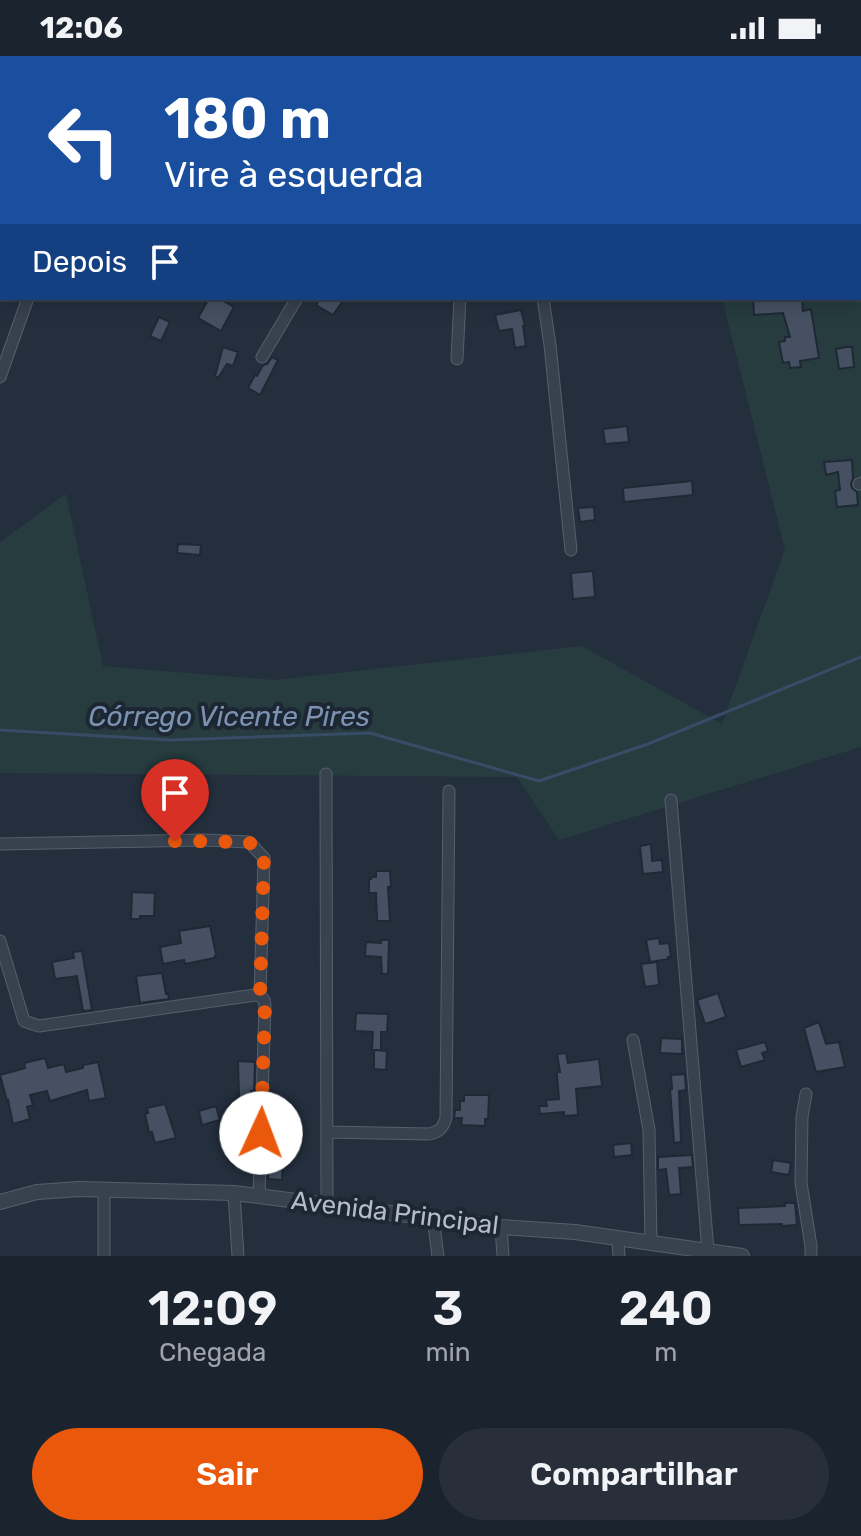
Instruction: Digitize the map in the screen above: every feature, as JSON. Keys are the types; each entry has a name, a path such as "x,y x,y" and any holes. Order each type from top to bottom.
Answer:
{"street":[{"path":"0,377 27,300"},
{"path":"262,357 296,300"},
{"path":"457,359 460,300"},
{"path":"543,300 571,550"},
{"path":"326,774 327,1204"},
{"path":"327,1132 429,1134 444,1126 449,791"},
{"path":"671,800 708,1251"},
{"path":"0,844 249,842 264,858 260,996"},
{"path":"0,941 24,1021 39,1026 260,996 265,1005 259,1196"},
{"path":"633,1040 649,1130 651,1243"},
{"path":"806,1094 802,1117 801,1183 811,1256"},
{"name":"Avenida Principal","path":"0,1202 37,1192 79,1189 234,1193 501,1227 575,1232 742,1256"},
{"path":"104,1190 104,1256"},
{"path":"234,1193 238,1256"},
{"path":"433,1218 438,1256"},
{"path":"501,1227 503,1256"},
{"path":"618,1239 619,1256"}],"green space":[{"path":"723,300 861,300 861,747 559,840 517,777 0,773 0,542 66,494 103,666 274,680 582,646 722,724 785,549"}],"building":[{"path":"208,300 222,300 234,307 221,331 198,318"},
{"path":"319,300 344,300 333,315 316,305"},
{"path":"753,300 802,300 803,311 811,309 819,358 800,361 801,367 790,368 789,362 783,363 779,342 790,337 783,313 754,315"},
{"path":"521,310 526,346 515,348 512,329 499,331 495,315"},
{"path":"159,317 170,322 161,341 150,336"},
{"path":"223,347 238,352 233,366 227,364 218,378 215,376"},
{"path":"852,347 854,367 839,369 836,349"},
{"path":"272,357 278,360 260,395 248,388 255,375"},
{"path":"627,426 629,442 605,444 603,429"},
{"path":"852,460 851,484 857,492 858,505 837,507 835,491 840,490 838,472 826,475 824,462"},
{"path":"692,481 693,495 624,502 623,488"},
{"path":"594,507 595,520 580,522 578,508"},
{"path":"178,544 201,545 200,555 177,553"},
{"path":"593,571 595,597 573,599 571,573"},
{"path":"651,844 652,861 662,860 663,872 643,874 640,846"},
{"path":"376,871 390,871 390,921 377,921 376,893 369,893 369,879 376,877"},
{"path":"132,892 155,893 154,916 131,919"},
{"path":"210,926 216,954 214,958 185,964 184,960 163,964 160,947 181,943 179,931"},
{"path":"659,938 660,944 669,943 671,957 650,962 646,940"},
{"path":"381,940 389,940 388,974 382,974 381,957 365,956 366,942 381,943"},
{"path":"82,951 92,1010 83,1011 77,976 55,979 52,962 74,958 73,952"},
{"path":"657,962 659,985 645,987 641,964"},
{"path":"162,973 169,999 140,1003 136,976"},
{"path":"718,993 726,1017 705,1024 697,1000"},
{"path":"356,1013 388,1014 387,1032 381,1032 381,1050 372,1050 373,1032 355,1031"},
{"path":"819,1022 826,1044 839,1042 845,1067 816,1072 804,1028"},
{"path":"661,1038 682,1039 682,1054 660,1053"},
{"path":"765,1042 768,1051 762,1053 765,1060 741,1067 736,1050"},
{"path":"374,1050 387,1051 386,1070 374,1069"},
{"path":"566,1053 568,1063 599,1059 602,1086 576,1089 578,1115 564,1116 564,1112 540,1114 539,1106 547,1106 546,1100 559,1099 557,1054"},
{"path":"45,1058 48,1068 64,1064 66,1072 98,1062 106,1098 89,1101 87,1090 50,1101 47,1091 30,1095 33,1105 27,1107 30,1119 13,1124 0,1075 25,1068 24,1063"},
{"path":"238,1061 255,1062 251,1098 239,1098"},
{"path":"685,1074 686,1090 679,1091 681,1142 674,1143 671,1075"},
{"path":"464,1095 489,1095 485,1126 461,1125 462,1118 454,1118"},
{"path":"165,1104 176,1138 155,1143 145,1114 148,1113 147,1108"},
{"path":"216,1106 220,1120 202,1125 199,1111"},
{"path":"631,1143 632,1155 614,1157 613,1145"},
{"path":"692,1155 693,1167 679,1168 681,1194 669,1195 666,1169 658,1170 658,1157"},
{"path":"773,1160 791,1163 789,1175 771,1172"},
{"path":"269,1163 283,1163 282,1180 268,1179"},
{"path":"785,1203 795,1203 797,1225 739,1225 738,1208 785,1206"}],"waterway":[{"name":"Córrego Vicente Pires","path":"0,730 171,740 370,733 539,781 648,744 861,657"}],"route":[{"path":"175,841 249,842 264,858 260,996 265,1005 261,1133"}]}
